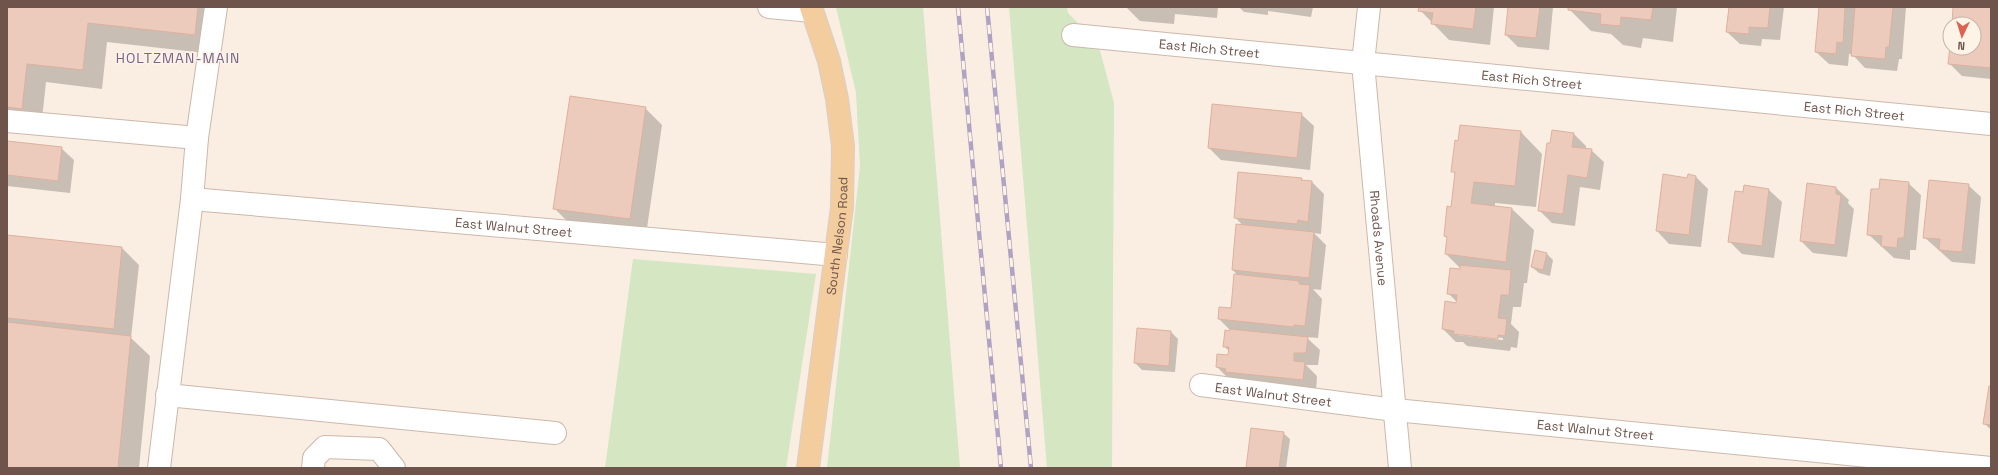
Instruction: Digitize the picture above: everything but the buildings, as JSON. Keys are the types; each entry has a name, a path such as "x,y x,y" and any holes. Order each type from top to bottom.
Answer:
{"main road":[{"name":"South Nelson Road","path":"808,468 842,207 843,146 837,99 829,61 812,9"}],"street":[{"path":"159,468 192,199 197,138 216,7"},
{"path":"769,7 812,9"},
{"name":"Rhoads Avenue","path":"1368,7 1363,63 1400,468"},
{"name":"East Rich Street","path":"1073,35 1991,124"},
{"path":"7,121 197,138"},
{"name":"East Walnut Street","path":"192,199 836,255"},
{"name":"East Walnut Street","path":"1202,385 1394,410 1991,468"},
{"path":"168,395 555,433"},
{"path":"313,468 314,458 325,448 379,449 394,468"}],"green space":[{"path":"836,7 923,7 960,468 827,468 860,166 856,93"},
{"path":"1009,7 1067,7 1068,13 1098,43 1114,103 1112,468 1047,468"},
{"path":"633,259 816,274 786,468 605,468"}],"railway":[{"path":"958,7 1001,468"},
{"path":"987,7 1031,468"}],"district":[{"name":"HOLTZMAN-MAIN","path":"178,58"}]}
